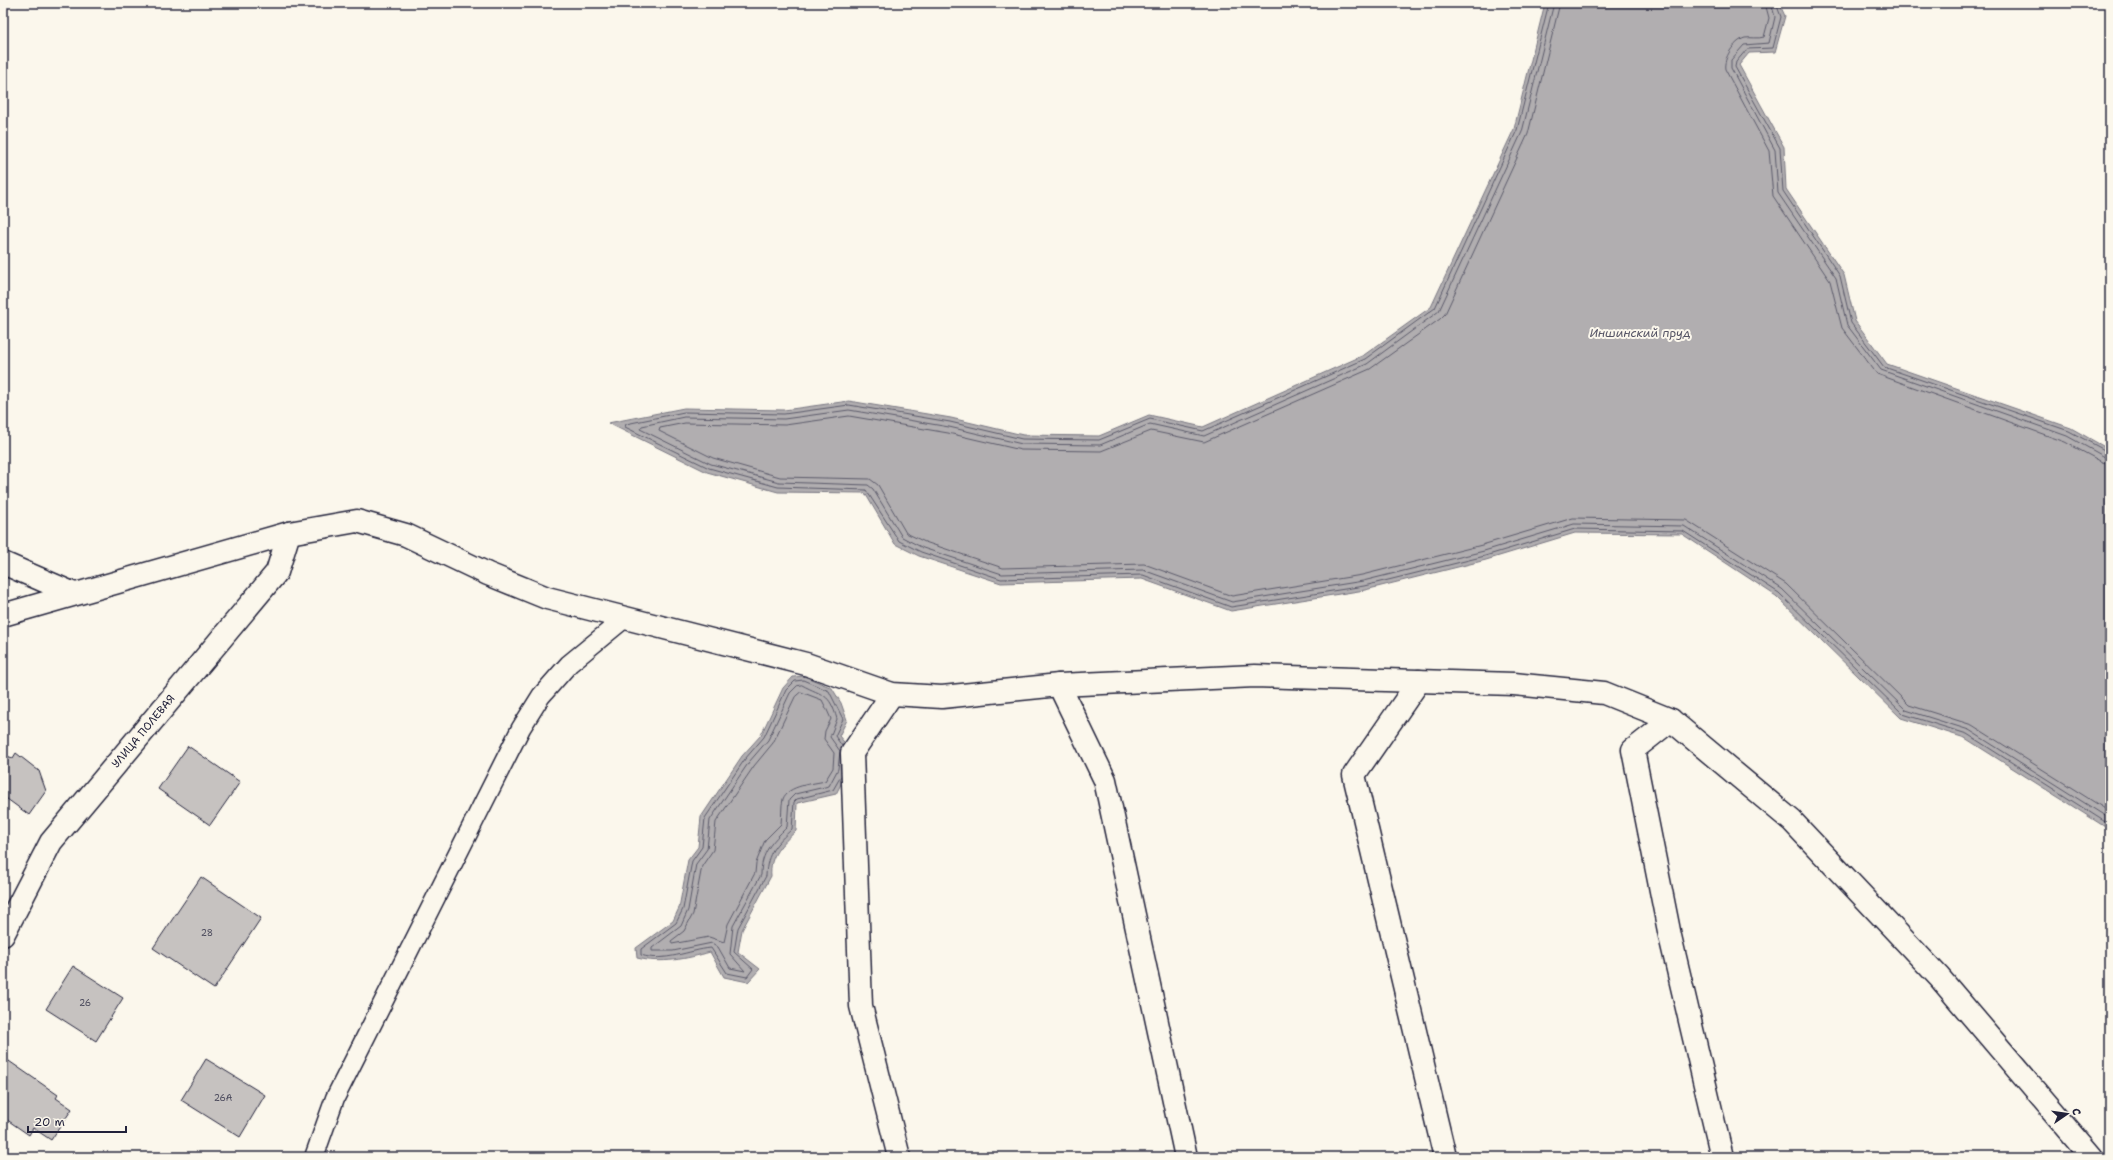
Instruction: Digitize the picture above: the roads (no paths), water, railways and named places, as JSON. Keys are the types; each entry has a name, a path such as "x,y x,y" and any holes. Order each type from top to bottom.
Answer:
{"street":[{"path":"3,615 289,532 357,521 406,535 488,574 547,598 806,664 892,694 942,697 1059,685 1255,676 1514,684 1604,693 1670,720 1792,821 1939,977 2092,1157"},
{"name":"УЛИЦА ПОЛЕВАЯ","path":"3,935 51,842 277,572 289,532"},
{"path":"3,563 72,594"},
{"path":"1419,681 1354,775 1445,1157"},
{"path":"1059,685 1105,780 1186,1157"},
{"path":"892,694 852,753 861,1006 899,1157"},
{"path":"1670,720 1633,750 1670,936 1722,1157"}],"lane":[{"path":"314,1157 335,1098 521,728 541,696 569,664 625,618"}],"water":[{"name":"Иншинский пруд","path":"1545,3 1779,3 1785,16 1775,52 1749,53 1739,65 1784,147 1786,189 1844,275 1855,321 1887,364 2071,428 2110,450 2110,830 1965,738 1901,718 1776,596 1682,534 1575,533 1486,560 1365,590 1231,611 1142,579 1001,583 919,556 895,544 865,493 778,492 707,472 608,423 684,408 784,410 849,401 951,418 1023,435 1099,436 1149,415 1203,427 1364,355 1431,307 1514,129"},
{"path":"804,676 832,688 841,703 847,720 839,736 849,748 847,772 836,794 797,803 796,831 781,845 774,856 771,876 742,930 738,952 760,969 748,982 724,977 710,952 692,957 665,961 637,958 636,948 673,921 679,908 688,860 698,847 701,817 742,756 761,735 783,688 793,677"}]}
